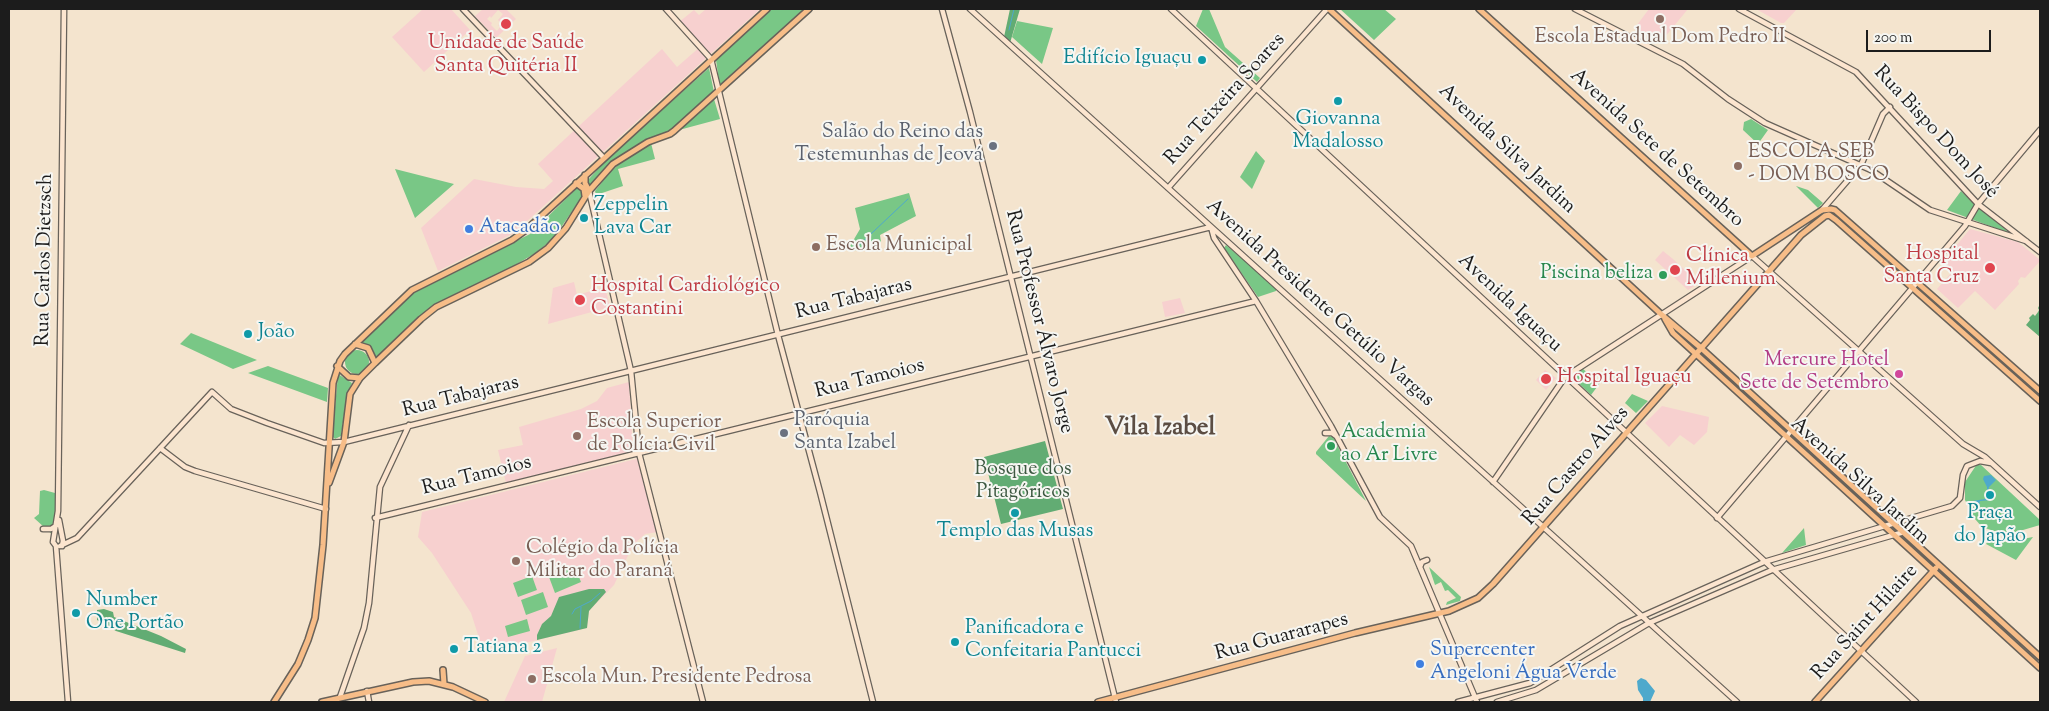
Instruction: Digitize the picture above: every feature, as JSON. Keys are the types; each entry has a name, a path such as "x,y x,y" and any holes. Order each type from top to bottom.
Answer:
{"main road":[{"path":"274,702 298,664 315,618 321,578 333,383 337,366 345,354 412,290 519,235 767,9"},
{"path":"327,488 344,442 349,399 354,386 375,363 436,307 529,262 548,248 566,228 589,191 613,164 648,142 670,134 809,9"},
{"name":"Avenida Silva Jardim","path":"1328,9 2040,657"},
{"name":"Avenida Sete de Setembro","path":"1479,9 1752,256"},
{"path":"585,175 585,183 589,191"},
{"path":"576,182 584,189 585,197"},
{"path":"1752,256 1831,209 1841,215 2040,391"},
{"path":"1823,213 1833,217 2040,402"},
{"name":"Rua Castro Alves","path":"1472,601 1488,590 1804,232 1823,213"},
{"path":"1932,296 1936,309"},
{"name":"Avenida Silva Jardim","path":"1662,314 1673,333 2040,668"},
{"path":"355,344 368,348 375,363"},
{"path":"337,366 349,377 360,378"},
{"path":"1874,505 1876,518"},
{"name":"Rua Saint Hilaire","path":"1815,702 1939,564"},
{"name":"Rua Guararapes","path":"1098,702 1116,700 1355,633 1440,613 1472,601"},
{"path":"2021,639 2023,652"},
{"path":"443,670 444,684"},
{"path":"322,702 367,691 413,682 429,681 444,684 485,702"}],"street":[{"name":"Rua Carlos Dietzsch","path":"59,546 53,542 56,538 58,511 64,9"},
{"path":"463,9 604,158"},
{"path":"666,9 711,59 778,335 873,702"},
{"name":"Rua Professor Álvaro Jorge","path":"942,9 970,112 1116,700"},
{"name":"Avenida Presidente Getúlio Vargas","path":"970,9 1737,702"},
{"name":"Avenida Iguaçu","path":"1171,9 1860,652 1916,702"},
{"name":"Rua Teixeira Soares","path":"1168,188 1328,9"},
{"path":"1575,9 1690,69 1728,99 1765,123 1871,170 1930,210 2026,241"},
{"name":"Rua Bispo Dom José","path":"1739,9 1850,68 1866,80 1978,204 2040,252"},
{"path":"1823,213 1861,165 1884,114 1890,106"},
{"path":"1717,518 1968,222 1978,204 2040,130"},
{"path":"589,191 631,371 639,453 702,702"},
{"path":"1211,227 1217,243 1256,302 1331,426 1380,517 1411,546 1476,700"},
{"name":"Rua Tabajaras","path":"330,444 1211,227"},
{"path":"1217,243 1220,236"},
{"path":"1493,482 1565,377 1752,256"},
{"name":"Avenida Sete de Setembro","path":"1752,256 1963,444 1993,463 2040,507"},
{"name":"Rua Tamoios","path":"375,518 1256,302"},
{"path":"59,546 73,540 212,392 224,404 238,412 330,444"},
{"path":"340,697 366,619 369,603 375,518 380,487 409,426"},
{"path":"1325,433 1332,433 1337,437"},
{"path":"160,448 185,467 194,471 326,509"},
{"path":"1458,702 1476,700 1530,683 1603,636 1641,616 1764,562 1886,527 1956,504 1960,498 1963,475 1968,466 1980,461 1993,463"},
{"name":"Rua Carlos Dietzsch","path":"58,511 63,541 59,546 58,572 68,702"},
{"path":"43,529 51,529 57,526"},
{"path":"1497,702 1536,690 1649,623 1772,570 1904,532"},
{"path":"56,538 73,540"},
{"path":"1420,567 1422,562 1427,560"},
{"path":"1782,579 1781,571 1784,566"},
{"path":"367,691 369,702"}],"shaded area":[{"path":"423,9 451,9 470,30 424,72 392,37"},
{"name":"Unidade de Saúde Santa Quitéria II","path":"483,9 506,9 516,19 496,38 475,16","holes":["498,10 503,14 498,20 501,24 498,25 500,27 497,31 487,19 490,16 491,18"]},
{"path":"706,9 760,9 514,233 438,271 421,228 474,179 516,187 544,189 553,181 538,164 662,49 677,67 701,46 679,22 694,10 699,15"},
{"name":"Escola Estadual Dom Pedro II","path":"1649,9 1688,9 1660,43 1634,29"},
{"path":"1756,9 1797,9 1784,23 1781,23"},
{"name":"Hospital Santa Cruz","path":"1970,229 2018,242 2040,261 2025,278 2021,277 2018,281 2019,284 1995,310 1975,291 1958,308 1937,289 1952,272 1941,264"},
{"name":"Clínica Millenium","path":"1663,251 1699,283 1688,290 1655,260"},
{"name":"Hospital Cardiológico Costantini","path":"574,282 577,295 605,287 610,307 548,324 553,288"},
{"path":"1180,298 1185,313 1165,317 1162,302"},
{"name":"Hospital Iguaçu","path":"1545,370 1556,378 1546,390 1536,380"},
{"name":"Escola Superior de Polícia Civil","path":"629,382 633,451 506,483 498,450 523,445 519,427 581,409 597,401 607,388"},
{"path":"1662,406 1709,417 1707,432 1694,445 1680,435 1669,447 1645,423"},
{"name":"Colégio da Polícia Militar do Paraná","path":"640,458 658,532 645,534 633,545 614,585 589,611 587,628 517,645 480,641 471,613 432,553 418,537 422,512"},
{"name":"Escola Mun. Presidente Pedrosa","path":"557,648 542,702 504,702 525,656"}],"green space":[{"path":"771,9 807,9 720,89 716,60"},
{"path":"1010,9 1020,9 1010,43 1004,37"},
{"path":"1203,9 1209,9 1225,47 1260,78 1257,82 1196,26"},
{"path":"1340,9 1384,9 1396,19 1374,40"},
{"path":"1017,21 1053,28 1042,64 1012,37"},
{"path":"709,68 714,92 668,133 647,140 619,157 590,186 587,181 600,165"},
{"path":"714,99 720,119 679,130"},
{"path":"1751,119 1768,130 1758,144 1743,130 1744,122"},
{"path":"651,143 655,159 618,169 623,186 596,195 595,191 610,172 624,160"},
{"path":"1256,151 1265,161 1252,189 1240,177"},
{"path":"395,169 454,184 415,218"},
{"path":"580,185 584,194 553,239 534,254 491,279 432,308 376,358 366,344 360,343 411,293 530,234"},
{"path":"1796,186 1808,190 1823,203 1818,208"},
{"path":"1961,191 1979,208 2011,234 1947,210"},
{"path":"909,193 916,216 880,235 881,242 853,251 850,246 860,229 855,208"},
{"path":"1226,245 1276,287 1276,291 1258,297 1224,248"},
{"path":"2040,304 2040,337 2026,325 2030,320 2029,318 2033,314 2035,316 2038,312"},
{"path":"191,333 257,360 233,369 180,344"},
{"path":"357,350 366,353 369,362 366,371 357,374 348,371 345,362 348,353"},
{"path":"268,366 328,388 327,402 248,373"},
{"path":"1583,369 1600,383 1591,395 1572,377"},
{"path":"338,374 352,383 347,394 341,436 335,439 333,437 333,429"},
{"path":"1632,394 1648,401 1636,413 1625,403"},
{"path":"1329,436 1333,437 1366,501 1316,454"},
{"name":"Bosque dos Pitagóricos","path":"1045,441 1063,509 1001,524 984,457"},
{"name":"Praça do Japão","path":"1977,464 1981,465 2040,520 2040,525 2006,535 1982,527 1975,519 1965,500 1965,482"},
{"path":"44,490 55,493 55,537 34,518 39,514 40,491"},
{"path":"1804,528 1806,545 1782,553"},
{"path":"2033,537 2016,560 1986,544 1990,538 2007,542"},
{"path":"575,567 581,582 555,593 549,577"},
{"path":"1429,567 1461,597 1460,601 1446,605 1447,602 1456,598 1448,590 1445,591 1441,582 1435,585"},
{"path":"532,576 537,590 518,597 513,583"},
{"path":"589,589 604,589 606,592 589,611 587,628 537,640 542,624 551,616 559,597"},
{"path":"543,592 548,607 526,615 521,600"},
{"path":"104,609 113,612 114,617 161,636 186,649 185,653 116,631 97,620 97,610"},
{"path":"527,619 530,631 508,637 505,626"}],"water":[{"path":"1991,475 1996,480 1989,487 1988,492 1991,495 1991,500 1980,501 1979,506 1976,507 1973,501 1985,499 1987,492 1983,479 1984,476"},
{"path":"1641,678 1646,680 1655,691 1650,702 1643,702 1643,698 1638,690 1637,681"}],"waterway":[{"path":"1009,30 1014,9"},
{"path":"856,248 908,199"},
{"path":"572,614 575,609 591,601 600,593"},
{"path":"580,628 581,607"}],"place":[{"name":"Escola Estadual Dom Pedro II","path":"1660,19"},
{"name":"Unidade de Saúde Santa Quitéria II","path":"506,24"},
{"name":"Edifício Iguaçu","path":"1202,60"},
{"name":"Giovanna Madalosso","path":"1338,101"},
{"name":"Salão do Reino das Testemunhas de Jeová","path":"993,146"},
{"name":"ESCOLA SEB - DOM BOSCO","path":"1738,166"},
{"name":"Zeppelin Lava Car","path":"584,218"},
{"name":"Atacadão","path":"469,229"},
{"name":"Escola Municipal","path":"816,247"},
{"name":"Hospital Santa Cruz","path":"1990,268"},
{"name":"Clínica Millenium","path":"1675,270"},
{"name":"Piscina beliza","path":"1663,275"},
{"name":"Hospital Cardiológico Costantini","path":"580,300"},
{"name":"João","path":"248,334"},
{"name":"Mercure Hotel Sete de Setembro","path":"1899,374"},
{"name":"Hospital Iguaçu","path":"1546,379"},
{"name":"Paróquia Santa Izabel","path":"784,433"},
{"name":"Escola Superior de Polícia Civil","path":"577,436"},
{"name":"Academia ao Ar Livre","path":"1331,446"},
{"name":"Praça do Japão","path":"1990,495"},
{"name":"Templo das Musas","path":"1015,513"},
{"name":"Colégio da Polícia Militar do Paraná","path":"516,561"},
{"name":"Number One Portão","path":"76,613"},
{"name":"Panificadora e Confeitaria Pantucci","path":"955,642"},
{"name":"Tatiana 2","path":"454,649"},
{"name":"Supercenter Angeloni Água Verde","path":"1420,664"},
{"name":"Escola Mun. Presidente Pedrosa","path":"532,679"}],"district":[{"name":"Vila Izabel","path":"1160,430"}]}
